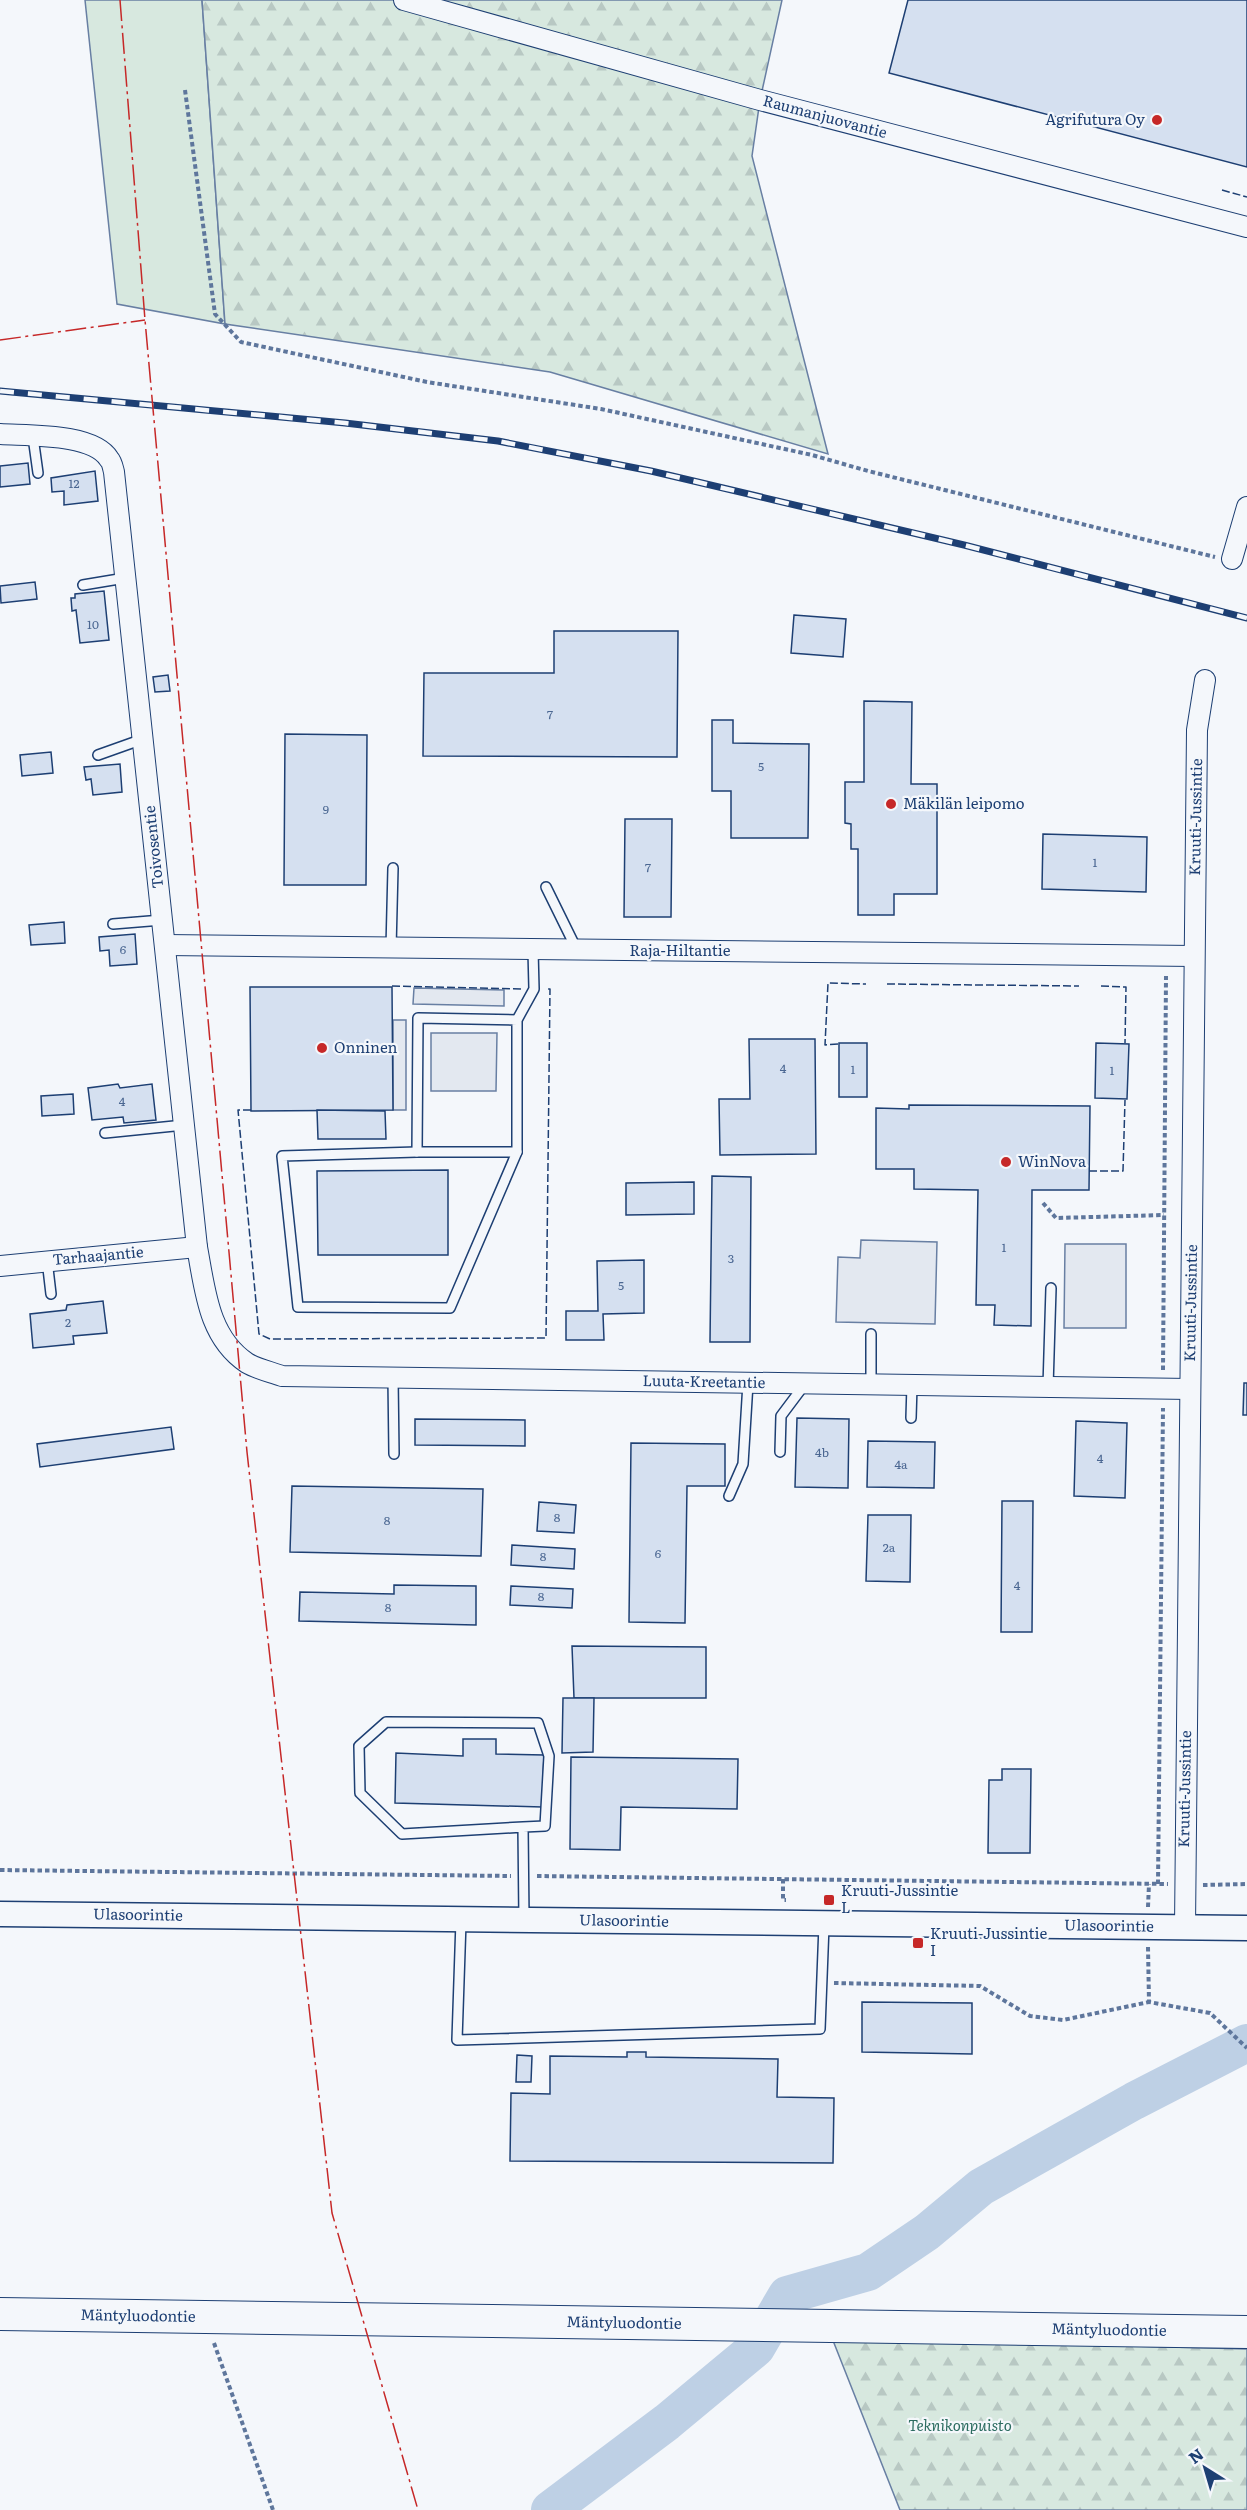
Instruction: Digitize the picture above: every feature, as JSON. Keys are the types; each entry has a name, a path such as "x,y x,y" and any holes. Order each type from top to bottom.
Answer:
{"highway":[{"name":"Mäntyluodontie","path":"0,2314 1247,2332"}],"street":[{"name":"Raumanjuovantie","path":"404,0 760,100 1247,227"},
{"name":"Toivosentie","path":"0,434 79,440 97,447 109,458 114,472 197,1247 209,1311 227,1346"},
{"path":"1232,559 1244,530 1247,507"},
{"name":"Kruuti-Jussintie","path":"1185,1927 1197,730 1205,680"},
{"name":"Raja-Hiltantie","path":"165,945 1194,956"},
{"name":"Tarhaajantie","path":"0,1266 197,1247"},
{"name":"Luuta-Kreetantie","path":"227,1346 249,1364 282,1376 1190,1389"},
{"name":"Ulasoorintie","path":"0,1914 1247,1928"}],"lane":[{"path":"33,436 38,473"},
{"path":"83,585 125,578"},
{"path":"98,755 142,740"},
{"path":"391,948 393,868"},
{"path":"546,887 577,950"},
{"path":"113,924 162,920"},
{"path":"518,1152 282,1156 298,1307 450,1308 518,1152 517,1020 534,989 533,950"},
{"path":"417,1152 417,1018 517,1020"},
{"path":"105,1133 184,1125"},
{"path":"47,1260 51,1294"},
{"path":"1048,1387 1051,1288"},
{"path":"870,1334 871,1385"},
{"path":"393,1378 394,1454"},
{"path":"729,1496 743,1464 748,1383"},
{"path":"780,1452 781,1416 805,1384"},
{"path":"911,1418 912,1385"},
{"path":"386,1722 538,1723 549,1756 545,1826 523,1827 402,1834 360,1793 358,1746 386,1722"},
{"path":"523,1827 524,1920"},
{"path":"461,1919 457,2040 820,2029 825,1923"}],"path":[{"path":"185,90 214,314 241,342 427,382 601,409 812,454 868,471 1209,556 1232,559"},
{"path":"1158,1884 1166,956"},
{"path":"1042,1203 1056,1218 1164,1215"},
{"path":"0,1870 1247,1884"},
{"path":"783,1879 783,1900 795,1900"},
{"path":"1148,1926 1149,2002"},
{"path":"822,1983 980,1986 1030,2016 1063,2020 1149,2002 1210,2013 1219,2024 1247,2048"},
{"path":"205,2317 273,2510"}],"green space":[{"path":"85,0 202,0 225,324 117,304"},
{"path":"202,0 782,0 760,100 752,156 828,454 550,372 225,324"},
{"name":"Teknikonpuisto","path":"832,2338 1247,2349 1247,2510 900,2510"}],"shaded area":[{"path":"414,988 504,990 504,1006 413,1004"},
{"path":"393,1020 406,1020 406,1110 393,1110"},
{"path":"431,1033 497,1033 496,1091 431,1091"},
{"path":"861,1240 937,1242 935,1324 836,1322 838,1257 860,1258"},
{"path":"1065,1244 1126,1244 1126,1328 1064,1328"}],"building":[{"name":"Agrifutura Oy","path":"908,0 1247,0 1247,167 889,73"},
{"path":"28,463 30,484 0,487 0,466"},
{"path":"95,471 98,501 64,505 64,491 52,492 51,478"},
{"path":"35,582 37,599 1,603 0,586"},
{"path":"104,591 109,640 80,643 76,610 72,611 71,598 75,598 75,594"},
{"path":"794,615 846,619 843,657 791,653"},
{"path":"554,631 678,631 677,757 423,756 424,673 554,673"},
{"path":"168,675 170,691 155,692 153,677"},
{"name":"Mäkilän leipomo","path":"864,701 912,702 911,784 937,784 937,894 894,894 894,915 858,915 858,849 851,849 851,824 845,823 845,782 864,782"},
{"path":"712,720 733,720 733,743 809,744 808,838 731,838 731,791 712,791"},
{"path":"285,734 367,735 366,885 284,885"},
{"path":"51,752 53,773 22,776 20,755"},
{"path":"120,764 122,792 93,795 91,779 86,780 84,767"},
{"path":"625,819 672,819 671,917 624,917"},
{"path":"1043,834 1147,837 1146,892 1042,889"},
{"path":"64,922 65,943 31,945 29,925"},
{"path":"135,934 137,964 110,966 109,950 100,951 99,937"},
{"name":"Onninen","path":"250,987 392,987 393,1110 251,1111"},
{"path":"749,1039 815,1039 816,1154 720,1155 719,1099 750,1099"},
{"path":"839,1043 867,1043 867,1097 839,1097"},
{"path":"1096,1043 1129,1044 1127,1099 1095,1098"},
{"path":"118,1084 120,1088 152,1084 156,1120 124,1123 123,1117 92,1120 88,1088"},
{"path":"73,1094 74,1114 42,1116 41,1096"},
{"path":"909,1105 1090,1106 1089,1190 1032,1190 1031,1326 994,1325 995,1305 976,1305 978,1190 914,1189 914,1169 876,1169 876,1108 909,1109"},
{"path":"317,1110 385,1111 386,1139 318,1139"},
{"path":"448,1170 448,1255 318,1255 317,1171"},
{"path":"712,1176 751,1177 750,1342 710,1342"},
{"path":"694,1182 694,1214 626,1215 626,1183"},
{"path":"644,1260 644,1313 603,1314 604,1340 566,1340 566,1311 598,1311 597,1261"},
{"path":"103,1301 107,1333 73,1336 74,1344 33,1348 30,1314 66,1310 67,1305"},
{"path":"1244,1383 1247,1383 1247,1415 1243,1415"},
{"path":"797,1418 849,1419 848,1488 795,1487"},
{"path":"415,1419 525,1420 525,1446 415,1445"},
{"path":"1076,1421 1127,1423 1125,1498 1074,1496"},
{"path":"171,1427 174,1449 40,1467 37,1444"},
{"path":"868,1441 935,1442 934,1488 867,1487"},
{"path":"631,1443 725,1444 725,1486 687,1486 685,1623 629,1622"},
{"path":"292,1486 483,1489 481,1556 290,1552"},
{"path":"1002,1501 1033,1501 1032,1632 1001,1632"},
{"path":"539,1502 576,1505 574,1533 537,1531"},
{"path":"868,1515 911,1515 910,1582 866,1581"},
{"path":"512,1545 575,1549 574,1569 511,1565"},
{"path":"394,1585 476,1586 476,1625 299,1621 300,1592 394,1594"},
{"path":"511,1586 573,1589 572,1608 510,1605"},
{"path":"572,1646 706,1647 706,1698 574,1698"},
{"path":"563,1698 594,1698 593,1752 562,1753"},
{"path":"463,1739 496,1739 496,1754 544,1755 542,1807 395,1803 396,1753 463,1756"},
{"path":"571,1757 738,1759 737,1809 621,1807 620,1850 570,1849"},
{"path":"1002,1769 1031,1769 1030,1853 988,1853 989,1780 1002,1780"},
{"path":"862,2002 972,2003 972,2054 862,2052"},
{"path":"627,2052 646,2052 646,2057 778,2059 777,2097 834,2098 833,2163 510,2161 511,2093 550,2094 550,2056 627,2057"},
{"path":"517,2055 532,2056 531,2082 516,2082"}],"waterway":[{"path":"550,2510 667,2422 756,2348 787,2295 868,2272 927,2232 981,2187 1134,2101 1247,2043"}],"railway":[{"path":"0,391 345,423 498,441 651,471 964,545 1247,618"}],"fence":[{"path":"1222,190 1247,197"},
{"path":"838,1044 825,1045 828,983 866,984"},
{"path":"887,984 1079,986"},
{"path":"392,986 522,989"},
{"path":"1101,986 1126,987 1125,1043"},
{"path":"251,1110 238,1110 259,1334 270,1339 546,1338 550,989 546,989"},
{"path":"1089,1171 1123,1171 1125,1100"}],"power":[{"path":"120,0 145,320 247,1452 332,2213 418,2510"},
{"path":"0,340 145,320"}],"place":[{"name":"Agrifutura Oy","path":"1157,120"},
{"name":"Mäkilän leipomo","path":"891,804"},
{"name":"Onninen","path":"322,1048"},
{"name":"WinNova","path":"1006,1162"},
{"name":"Kruuti-Jussintie L","path":"829,1900"},
{"name":"Kruuti-Jussintie I","path":"918,1943"}]}
